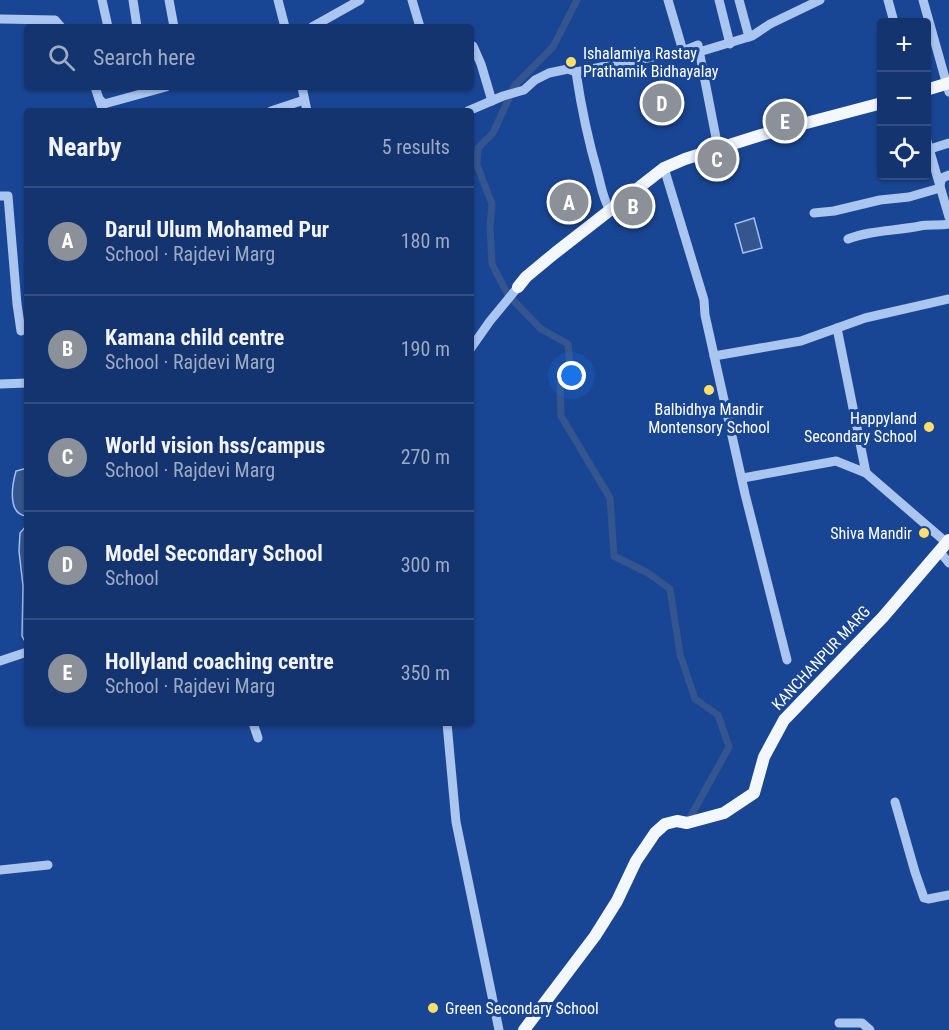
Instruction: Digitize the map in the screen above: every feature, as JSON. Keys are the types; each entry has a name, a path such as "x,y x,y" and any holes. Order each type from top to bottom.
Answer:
{"main road":[{"path":"931,89 948,86"},
{"path":"518,287 526,277 664,168 718,148 877,104"},
{"name":"KANCHANPUR MARG","path":"524,1030 595,936 654,833 665,824 677,821 687,823 724,813 754,793 764,757 784,720 883,617 945,545"}],"street":[{"path":"102,0 107,24"},
{"path":"133,0 137,24"},
{"path":"169,0 173,24"},
{"path":"278,0 284,24"},
{"path":"317,24 360,0"},
{"path":"412,0 419,24"},
{"path":"668,0 683,51"},
{"path":"719,0 730,44"},
{"path":"739,0 749,38"},
{"path":"699,52 749,38 770,24 820,0"},
{"path":"888,0 893,18"},
{"path":"923,0 948,86"},
{"path":"0,19 55,20 58,24"},
{"path":"474,108 524,90 535,80 549,73 568,69 576,72 683,51 698,45 718,148"},
{"path":"474,48 492,101"},
{"path":"576,72 595,166 606,204 610,210"},
{"path":"97,90 102,108"},
{"path":"126,98 127,90"},
{"path":"99,99 104,104 148,90"},
{"path":"302,90 306,108"},
{"path":"280,108 304,100"},
{"path":"931,149 949,143"},
{"path":"931,153 949,217"},
{"path":"664,168 704,300 745,494 788,660"},
{"path":"939,188 942,178 949,176"},
{"path":"814,213 834,211 880,200 909,197 939,188"},
{"path":"0,196 8,196 21,331"},
{"path":"848,239 862,234 912,229 922,225 949,224"},
{"path":"474,344 518,287"},
{"path":"714,356 801,341 865,318 949,299"},
{"path":"837,328 866,473"},
{"path":"0,384 24,383"},
{"path":"743,478 836,461 866,473 945,545 949,563"},
{"path":"0,661 24,653"},
{"path":"254,726 258,738"},
{"path":"447,726 456,822 499,1030"},
{"path":"896,802 924,898 949,895"},
{"path":"0,870 48,865"},
{"path":"839,1023 862,1023 870,1030"}],"water":[{"path":"754,218 762,248 743,253 735,224"},
{"path":"24,469 24,515 16,511 12,498 16,471"},
{"path":"24,528 24,640 22,636 23,586 19,551 20,533"}],"waterway":[{"path":"577,0 553,47 515,85 493,133 478,148 477,165 492,204 490,227 492,264 508,295 541,329 568,344 570,366 560,383 561,416 610,498 614,556 648,573 670,589 680,654 695,699 718,715 729,747 687,823"}],"place":[{"name":"Ishalamiya Rastay Prathamik Bidhayalay","path":"571,62"},
{"name":"Model Secondary School","path":"662,103"},
{"name":"Hollyland coaching centre","path":"785,121"},
{"name":"World vision hss/campus","path":"717,159"},
{"name":"Darul Ulum Mohamed Pur","path":"569,202"},
{"name":"Kamana child centre","path":"633,206"},
{"name":"Balbidhya Mandir Montensory School","path":"709,390"},
{"name":"Happyland Secondary School","path":"929,427"},
{"name":"Shiva Mandir","path":"924,533"},
{"name":"Green Secondary School","path":"433,1008"}]}
